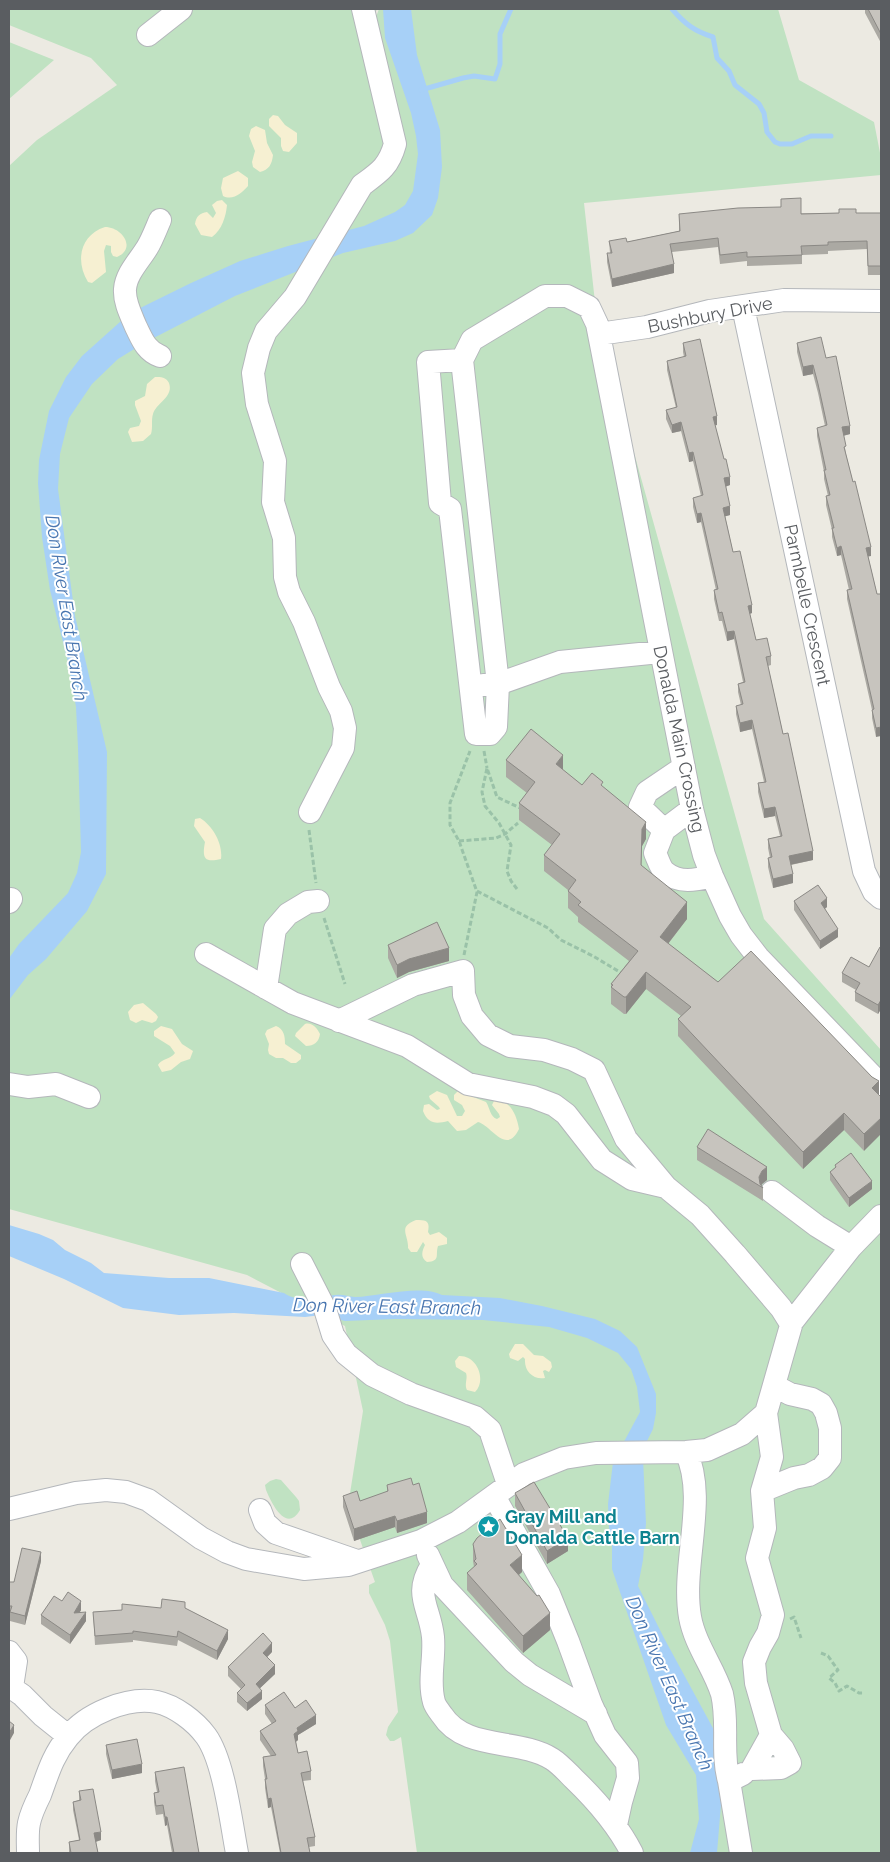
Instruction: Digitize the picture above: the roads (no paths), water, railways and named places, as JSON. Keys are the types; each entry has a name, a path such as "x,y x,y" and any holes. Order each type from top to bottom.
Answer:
{"street":[{"path":"148,35 182,9"},
{"path":"310,812 343,748 345,728 341,711 329,687 304,622 289,592 286,577 284,538 274,502 275,461 257,404 253,373 259,348 266,331 295,298 362,185 380,172 391,159 395,144 363,9"},
{"path":"160,220 147,248 129,276 125,288 130,313 144,343 152,353 160,356"},
{"name":"Donalda Main Crossing","path":"462,360 472,340 545,296 567,296 589,308 599,334 660,652 692,809 704,855 736,927 758,957 881,1085"},
{"name":"Bushbury Drive","path":"599,334 625,332 710,311 784,300 881,301"},
{"name":"Parmbelle Crescent","path":"743,307 864,871 874,892 881,898"},
{"path":"462,360 498,684 496,727 490,734 476,734 450,509 440,502 428,362 462,360"},
{"path":"471,686 498,684 560,662 660,652"},
{"path":"664,830 640,807 647,792 684,767"},
{"path":"692,809 664,830 656,854 664,871 677,879 689,881 712,876"},
{"path":"266,988 275,929 288,914 308,902 318,901"},
{"path":"206,954 292,1003 407,1046 468,1084 533,1097 554,1105 566,1114 602,1160 632,1179 666,1187"},
{"path":"339,1021 413,985 463,971 464,995 472,1016 488,1035 510,1046 544,1050 572,1059 594,1070 626,1139 666,1187 700,1215 781,1308 791,1324"},
{"path":"9,1084 28,1087 56,1084 88,1097"},
{"path":"772,1192 817,1226 852,1246"},
{"path":"729,1781 752,1769 781,1768 790,1763 783,1749 771,1735 756,1683 754,1662 768,1633 773,1615 757,1558 765,1528 762,1491 772,1457 766,1413 791,1324 852,1246 881,1216"},
{"path":"817,1226 836,1266"},
{"path":"304,1268 325,1309 333,1335 346,1354 372,1375 411,1394 475,1417 490,1430 501,1490 549,1594 596,1714 610,1742 625,1760 628,1767 628,1778 616,1825"},
{"path":"762,1491 794,1478 808,1475 822,1468 830,1458 830,1428 826,1413 821,1404 812,1399 790,1394 775,1386"},
{"path":"9,1510 76,1493 106,1490 126,1492 148,1500 210,1544 246,1559 304,1569 348,1564 421,1541 458,1522 524,1474 550,1463 569,1457 596,1453 707,1450 742,1434 766,1413"},
{"path":"742,1434 752,1437 762,1444 772,1457"},
{"path":"679,1452 694,1476 695,1497 688,1586 690,1618 695,1635 706,1655 722,1694 725,1715 725,1767 729,1781 740,1853"},
{"path":"260,1510 265,1524 276,1533 358,1561"},
{"path":"421,1541 442,1585 519,1666 530,1675 596,1714"},
{"path":"432,1565 425,1577 422,1592 433,1638 432,1684 434,1703 444,1718 459,1733 533,1751 550,1758 597,1801 616,1825 632,1853"},
{"path":"9,1652 16,1661 11,1686 68,1736"},
{"path":"28,1853 29,1823 51,1762 68,1736 97,1713 116,1706 138,1702 157,1702 176,1710 206,1736 215,1753 222,1774 237,1853"},
{"path":"752,1769 771,1735"}],"water":[{"name":"Don River East Branch","path":"383,9 411,9 417,55 440,130 442,167 438,198 432,215 413,233 395,241 343,253 235,296 144,343 118,359 92,384 69,418 60,454 58,489 75,616 107,752 106,874 87,911 46,959 28,975 9,1000 9,958 19,944 68,893 77,873 81,852 76,707 68,662 50,590 42,537 38,483 39,460 49,411 66,377 82,356 130,313 240,261 364,226 395,212 405,205 413,191 418,154 416,136 411,113 385,38"},
{"path":"9,1225 53,1240 65,1250 91,1263 104,1273 169,1278 209,1278 284,1293 303,1299 338,1295 355,1297 412,1291 434,1292 442,1295 500,1298 595,1319 620,1331 637,1347 656,1394 656,1413 653,1429 647,1441 643,1458 646,1523 643,1560 638,1586 714,1730 722,1792 717,1853 690,1853 699,1819 696,1775 666,1725 612,1569 612,1541 609,1530 608,1504 613,1462 640,1412 637,1387 631,1369 618,1353 587,1338 549,1327 483,1320 395,1319 345,1321 321,1315 305,1317 234,1313 179,1315 123,1308 64,1279 9,1256"}],"waterway":[{"path":"421,90 474,76 495,79 500,64 500,34 511,9"},
{"path":"672,9 690,26 713,37 717,58 729,71 735,85 759,104 764,113 767,132 775,142 792,144 811,136 831,136"}],"place":[{"name":"Gray Mill and Donalda Cattle Barn","path":"489,1527"}]}
